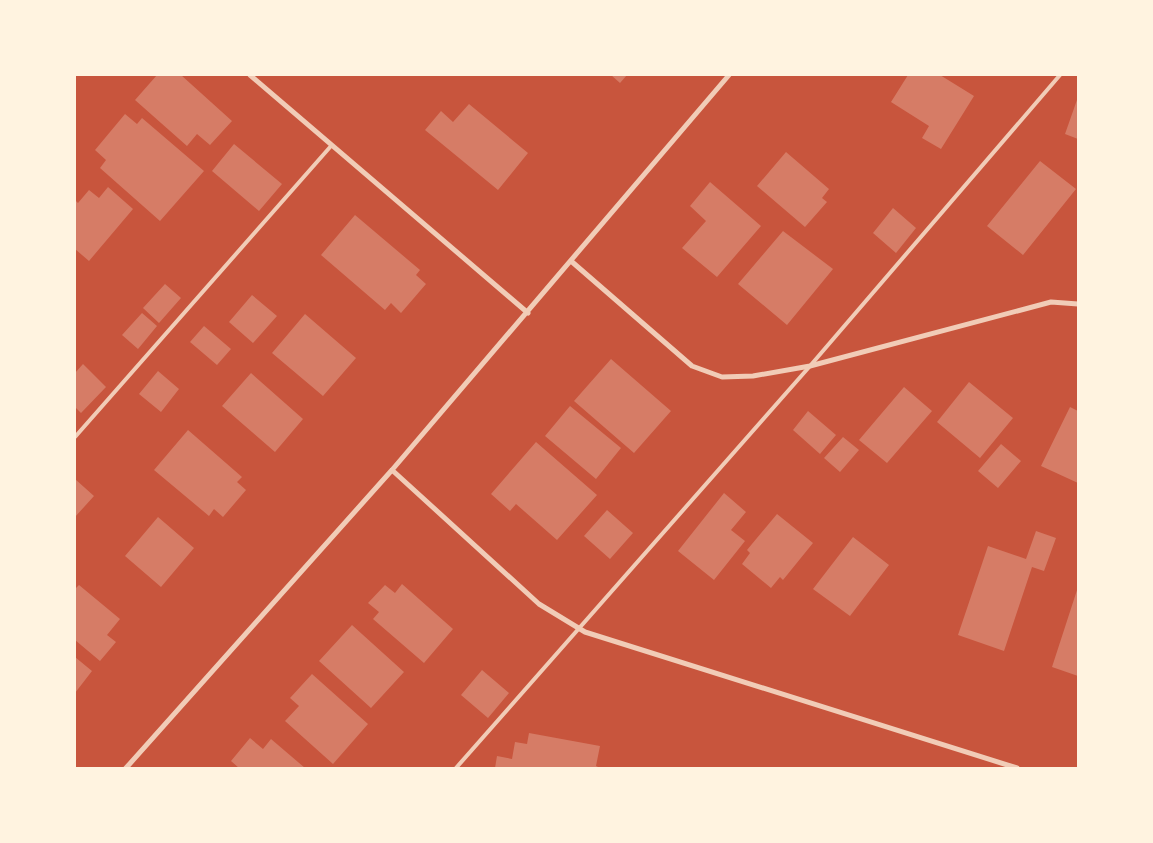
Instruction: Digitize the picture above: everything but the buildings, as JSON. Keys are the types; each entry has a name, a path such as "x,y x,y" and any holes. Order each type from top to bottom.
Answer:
{"street":[{"path":"250,75 528,313"},
{"path":"126,768 392,470 528,313 729,75"},
{"path":"571,260 692,366 722,377 753,376 810,366 1051,302 1078,304"},
{"path":"392,470 539,604 579,629 637,650 1017,768"}],"lane":[{"path":"456,768 810,366 1060,75"},
{"path":"75,437 331,146"}]}
